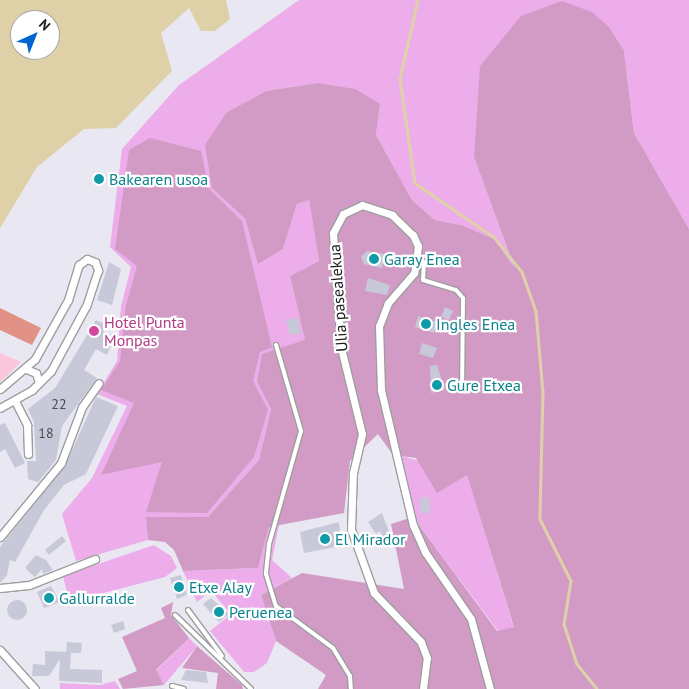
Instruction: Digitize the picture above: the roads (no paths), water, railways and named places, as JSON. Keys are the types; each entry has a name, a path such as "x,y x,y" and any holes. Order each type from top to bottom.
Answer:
{"street":[{"name":"Ulia pasealekua","path":"418,262 414,235 392,215 372,207 362,205 343,214 333,233 343,357 362,434 353,473 351,529 374,593 421,642 427,658 423,689"},
{"path":"0,388 26,369 68,300 79,265 87,259 95,262 98,270 86,306 51,371 39,383 15,401 0,408"},
{"path":"418,262 414,273 388,303 379,326 381,390 413,525 425,552 471,619 490,689"},
{"path":"26,369 36,373 39,383"},
{"path":"1,534 62,463 82,407 99,383"},
{"path":"15,401 27,425 28,454"},
{"path":"0,588 29,585 95,559"},
{"path":"0,650 35,689"}],"lane":[{"path":"418,262 424,262 423,280 456,290 463,298 462,387"},
{"path":"276,345 301,431 269,544 266,574 276,606 333,648 346,666 351,689"},
{"path":"188,610 223,658 251,689"},
{"path":"175,615 190,634 223,658"},
{"path":"172,686 184,689"}],"waterway":[{"path":"418,0 400,79 415,183 494,237 522,272 536,311 543,392 540,519 571,581 564,624 577,664 597,689"}],"place":[{"name":"Bakearen usoa","path":"99,179"},
{"name":"Garay Enea","path":"374,259"},
{"name":"Ingles Enea","path":"426,324"},
{"name":"Hotel Punta Monpas","path":"94,331"},
{"name":"Gure Etxea","path":"437,385"},
{"name":"El Mirador","path":"325,539"},
{"name":"Etxe Alay","path":"179,587"},
{"name":"Gallurralde","path":"49,598"},
{"name":"Peruenea","path":"219,612"}]}
